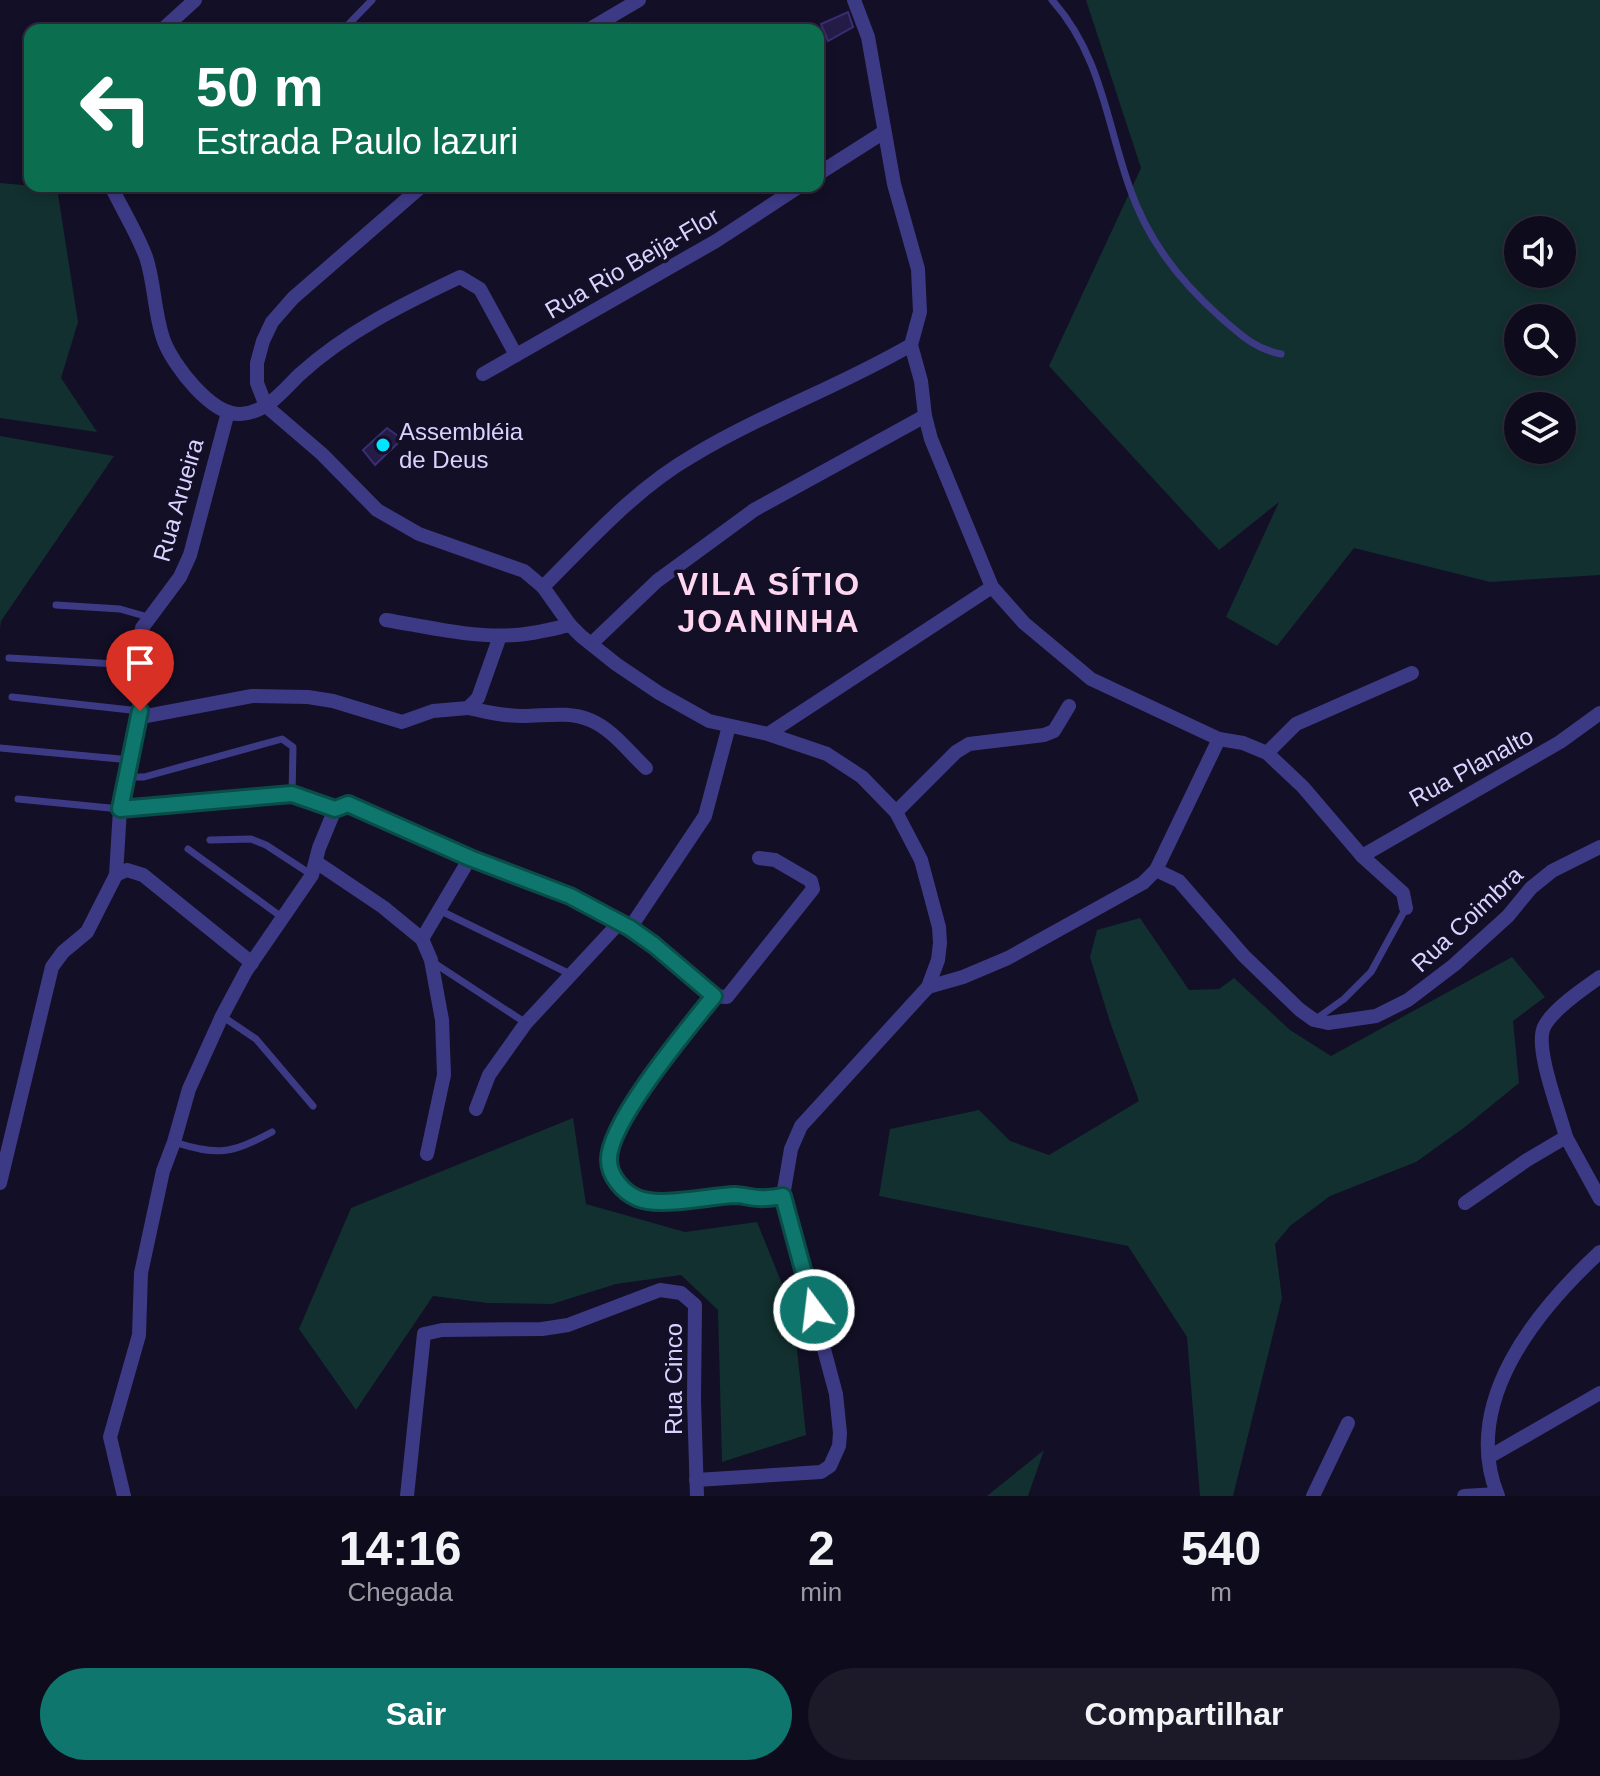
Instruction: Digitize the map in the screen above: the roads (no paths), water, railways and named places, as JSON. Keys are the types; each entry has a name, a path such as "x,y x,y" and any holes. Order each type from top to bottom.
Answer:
{"street":[{"path":"166,24 177,6 195,0"},
{"path":"598,24 639,0"},
{"path":"854,0 868,37 894,184 918,269 920,312 911,345 921,381 925,416 931,439 992,587 1024,623 1091,679 1219,739 1243,743 1267,753 1303,787 1362,856 1403,893 1406,908"},
{"path":"824,170 884,132"},
{"path":"114,192 146,259 164,342 176,363 208,401 228,412 237,414 266,406 307,368 365,326 390,310 460,277 480,289 516,355"},
{"path":"415,192 333,261 272,322 257,363 257,383 266,406 322,454 377,510 431,539 524,571 543,587 570,625 591,644 616,664 684,707 709,721 768,734 827,754 862,777 896,812 921,860 939,927 938,960 928,987 801,1126 791,1149 783,1196 836,1394 840,1433 835,1458 821,1472 696,1480"},
{"name":"Rua Rio Beija-Flor","path":"483,374 716,241 791,192"},
{"path":"543,587 634,499 691,456 768,415 871,369 911,345"},
{"name":"Rua Arueira","path":"0,1183 52,967 63,952 87,932 116,875 120,809 141,714 135,665 142,628 180,577 190,555 228,412"},
{"path":"591,644 657,581 754,510 925,416"},
{"path":"768,734 992,587"},
{"path":"386,620 500,636 570,625"},
{"path":"468,708 478,698 500,636"},
{"path":"1267,753 1296,724 1412,673"},
{"path":"141,714 252,696 308,697 333,701 402,722 433,711 468,708 523,716 574,715 592,721 609,732 646,768"},
{"path":"896,812 956,752 969,744 1044,735 1054,731 1069,706"},
{"name":"Rua Planalto","path":"1362,856 1544,751 1600,713"},
{"path":"476,1109 489,1075 526,1023 625,925 705,816 729,726"},
{"path":"928,987 1008,958 1127,894 1156,870 1219,739"},
{"path":"124,1496 110,1437 139,1335 141,1273 163,1171 189,1089 222,1016 252,963 314,869 335,809 348,804 354,806 470,858 570,896 625,925 654,945 714,996 727,997 813,889 811,881 775,860 759,858"},
{"name":"Rua Coimbra","path":"1314,1020 1328,1023 1376,1016 1408,1000 1454,965 1552,871 1600,847"},
{"path":"422,939 470,858"},
{"path":"314,869 383,907 422,939 431,960 442,1020 444,1075 427,1154"},
{"path":"116,875 127,870 143,875 252,963"},
{"path":"1156,870 1179,881 1244,956 1314,1020"},
{"path":"1600,977 1549,1020 1542,1032 1542,1049 1566,1137 1600,1199"},
{"path":"714,996 651,1077 624,1119 609,1160 613,1176 623,1189 638,1198 655,1202 716,1196 783,1196"},
{"path":"1465,1203 1566,1137"},
{"path":"1464,1496 1497,1495 1487,1439 1497,1389 1545,1308 1600,1252"},
{"name":"Rua Cinco","path":"407,1496 424,1334 442,1330 542,1329 568,1325 660,1290 681,1293 695,1305 697,1496"},
{"path":"1489,1457 1600,1393"},
{"path":"1313,1496 1348,1423"}],"lane":[{"path":"349,24 372,0"},
{"path":"1052,0 1090,58 1107,104 1128,185 1152,239 1191,289 1234,329 1260,349 1281,354"},
{"path":"56,605 127,610 148,617"},
{"path":"9,658 135,665"},
{"path":"12,697 141,714"},
{"path":"126,777 144,777 282,739 293,747 292,794"},
{"path":"0,748 131,760"},
{"path":"18,799 120,809 292,794 335,809"},
{"path":"210,840 251,839 314,869"},
{"path":"188,849 283,918"},
{"path":"1314,1020 1344,999 1365,978 1406,908"},
{"path":"439,910 572,975"},
{"path":"431,960 526,1023"},
{"path":"222,1016 256,1039 313,1106"},
{"path":"174,1142 206,1152 224,1151 246,1146 272,1132"}],"place":[{"name":"Assembléia de Deus","path":"383,445"}],"district":[{"name":"VILA SÍTIO JOANINHA","path":"769,602"}]}
